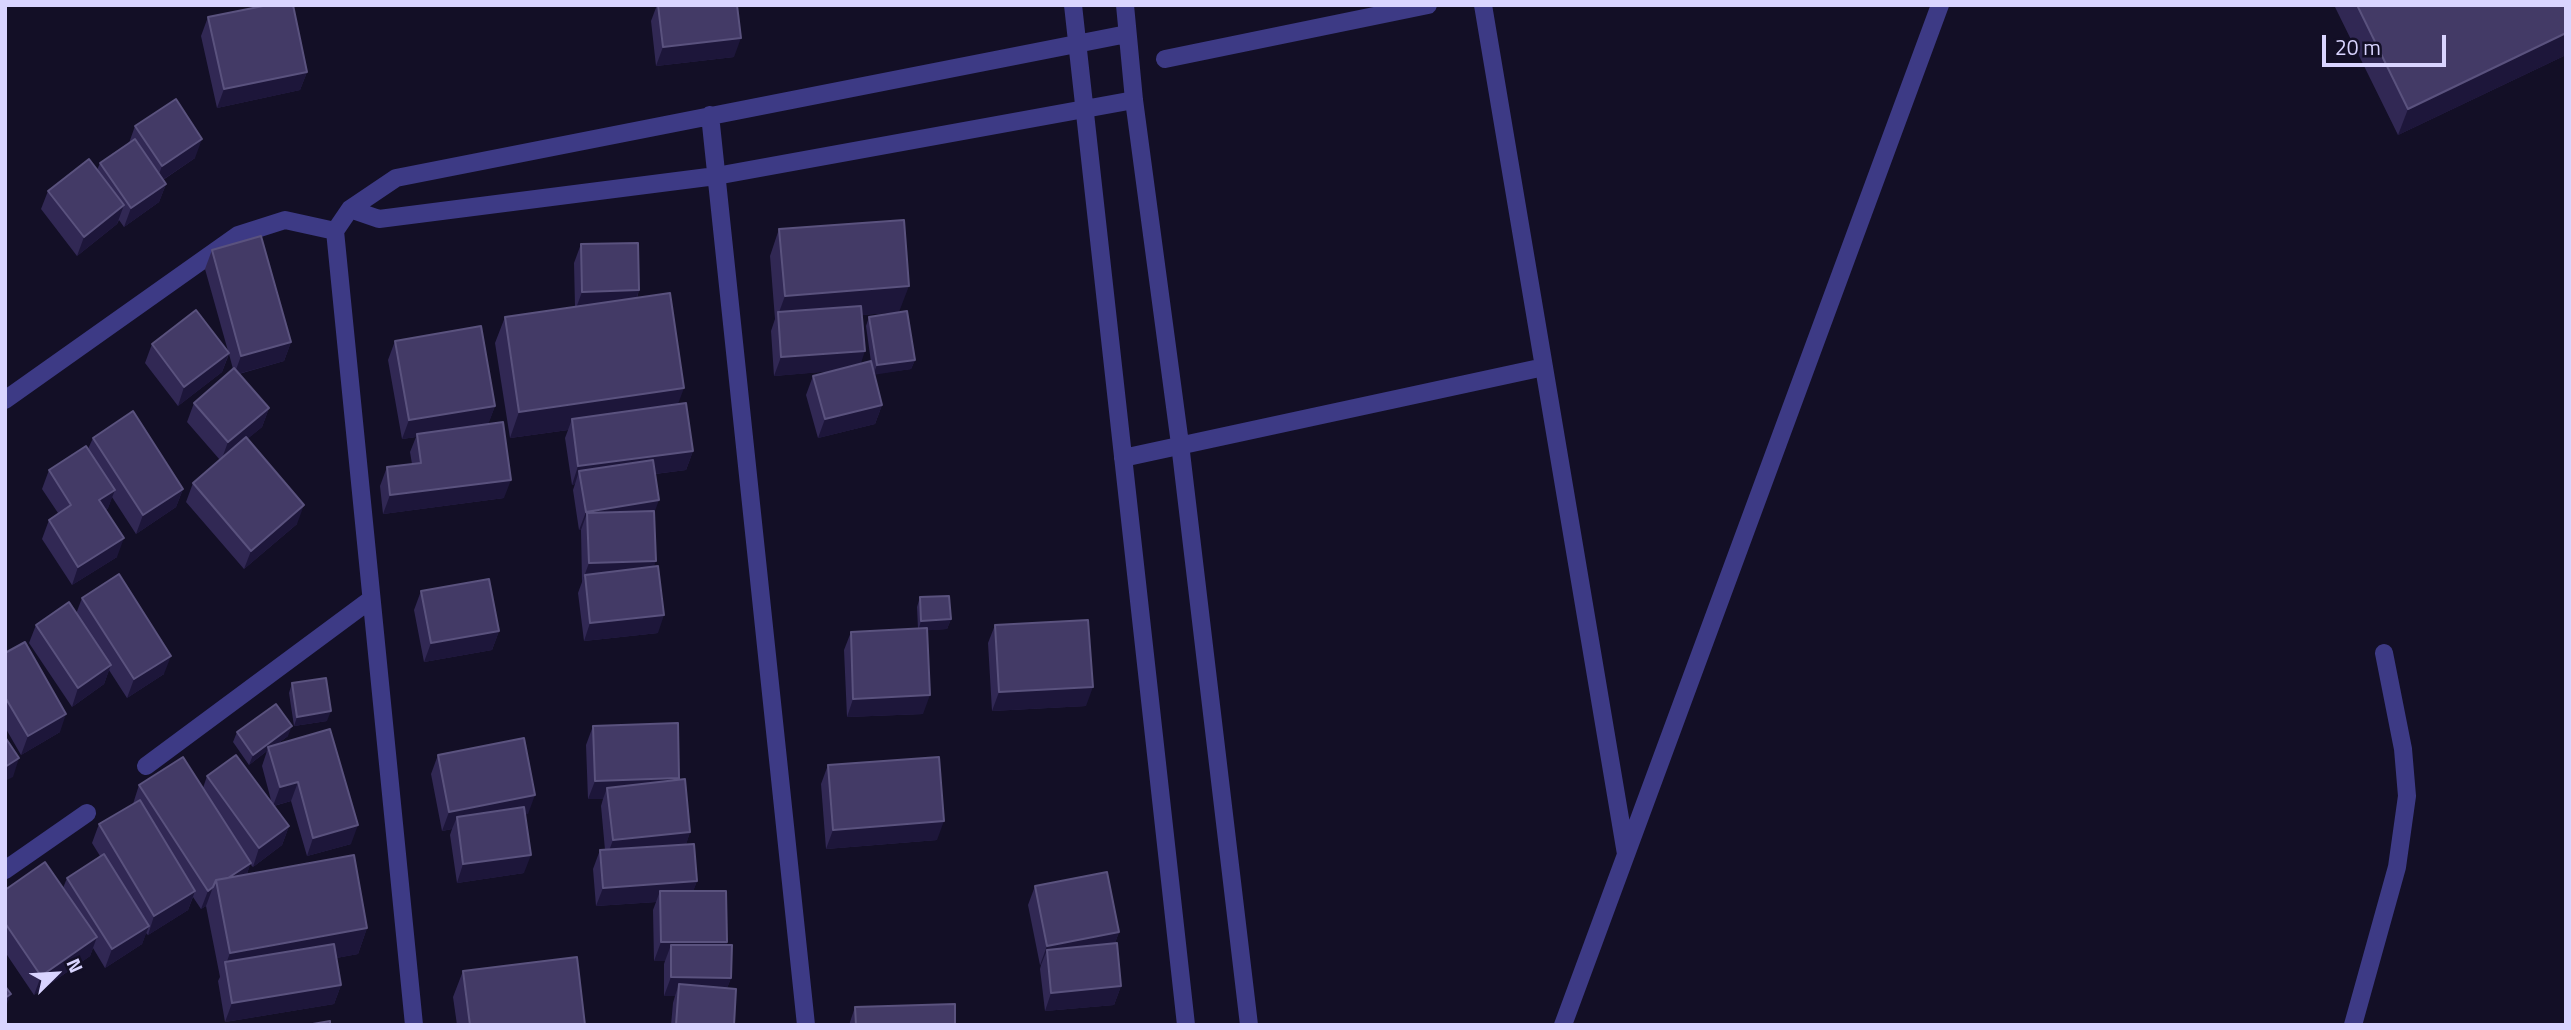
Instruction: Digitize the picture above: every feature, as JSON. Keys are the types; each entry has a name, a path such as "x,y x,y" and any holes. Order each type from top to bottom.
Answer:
{"street":[{"path":"1073,5 1186,1025"},
{"path":"1125,5 1134,100 1180,444 1249,1025"},
{"path":"1165,59 1428,5"},
{"path":"1483,5 1626,858"},
{"path":"1563,1025 1940,5"},
{"path":"414,1025 335,231 350,209 396,178 1075,42 1127,34"},
{"path":"350,209 379,219 716,176 1134,100"},
{"path":"710,115 806,1025"},
{"path":"5,400 238,235 285,220 335,231"},
{"path":"1123,458 1544,367"},
{"path":"146,766 370,600"},
{"path":"2353,1025 2397,867 2407,796 2403,749 2384,653"},
{"path":"5,870 86,813"}],"building":[{"path":"268,5 293,5 307,72 224,89 208,17"},
{"path":"658,5 737,5 741,38 663,47"},
{"path":"2357,5 2566,5 2566,33 2408,109"},
{"path":"176,99 202,139 162,166 135,126"},
{"path":"135,139 166,184 131,208 100,163"},
{"path":"89,159 124,205 84,237 48,191"},
{"path":"904,220 909,286 785,296 779,229"},
{"path":"261,236 291,342 241,356 212,250"},
{"path":"638,243 639,290 582,292 581,244"},
{"path":"670,293 684,388 519,412 505,317"},
{"path":"861,306 865,351 781,357 778,312"},
{"path":"196,310 229,353 184,387 152,344"},
{"path":"907,311 915,360 877,365 869,317"},
{"path":"481,326 495,406 409,420 395,341"},
{"path":"871,361 882,405 825,419 813,376"},
{"path":"234,368 269,408 228,442 194,403"},
{"path":"686,403 693,451 578,466 572,419"},
{"path":"133,411 183,489 143,515 93,438"},
{"path":"503,422 511,480 390,495 387,467 421,463 417,434"},
{"path":"246,437 304,505 251,551 193,483"},
{"path":"86,446 115,490 99,500 124,538 78,567 49,520 71,505 49,470"},
{"path":"653,460 659,500 586,512 579,471"},
{"path":"654,511 656,561 589,563 587,513"},
{"path":"658,566 664,615 590,623 585,575"},
{"path":"119,574 171,656 134,679 82,598"},
{"path":"489,579 499,631 431,643 421,591"},
{"path":"949,596 951,619 921,621 920,597"},
{"path":"69,602 111,665 78,688 36,625"},
{"path":"1088,620 1093,687 999,692 995,625"},
{"path":"927,628 930,695 853,699 851,632"},
{"path":"25,642 66,714 28,736 5,697 5,653"},
{"path":"326,678 331,711 297,717 292,683"},
{"path":"276,704 292,726 253,755 237,732"},
{"path":"678,723 679,778 595,781 593,726"},
{"path":"330,729 358,825 313,838 298,782 280,787 268,747"},
{"path":"5,737 19,758 5,767"},
{"path":"524,738 535,795 449,812 438,755"},
{"path":"236,755 289,826 259,848 207,776"},
{"path":"183,757 251,863 228,878 216,880 208,891 139,785"},
{"path":"939,757 944,821 833,830 828,765"},
{"path":"685,779 690,832 613,840 607,788"},
{"path":"140,800 195,891 154,916 99,824"},
{"path":"524,807 531,855 463,864 457,817"},
{"path":"694,844 697,881 603,888 600,850"},
{"path":"104,854 149,926 112,949 67,878"},
{"path":"354,855 367,928 230,953 216,880"},
{"path":"45,862 97,937 41,976 5,923 5,890"},
{"path":"1107,872 1119,932 1047,946 1035,886"},
{"path":"660,891 726,891 727,942 661,942"},
{"path":"1117,943 1121,986 1051,993 1047,950"},
{"path":"334,944 341,985 232,1003 225,962"},
{"path":"671,945 732,945 731,978 671,977"},
{"path":"577,957 585,1025 470,1025 463,971"},
{"path":"679,984 736,989 734,1025 676,1025"},
{"path":"5,986 11,994 5,998"},
{"path":"955,1004 955,1025 856,1025 855,1007"},
{"path":"330,1021 330,1025 307,1025"}]}
